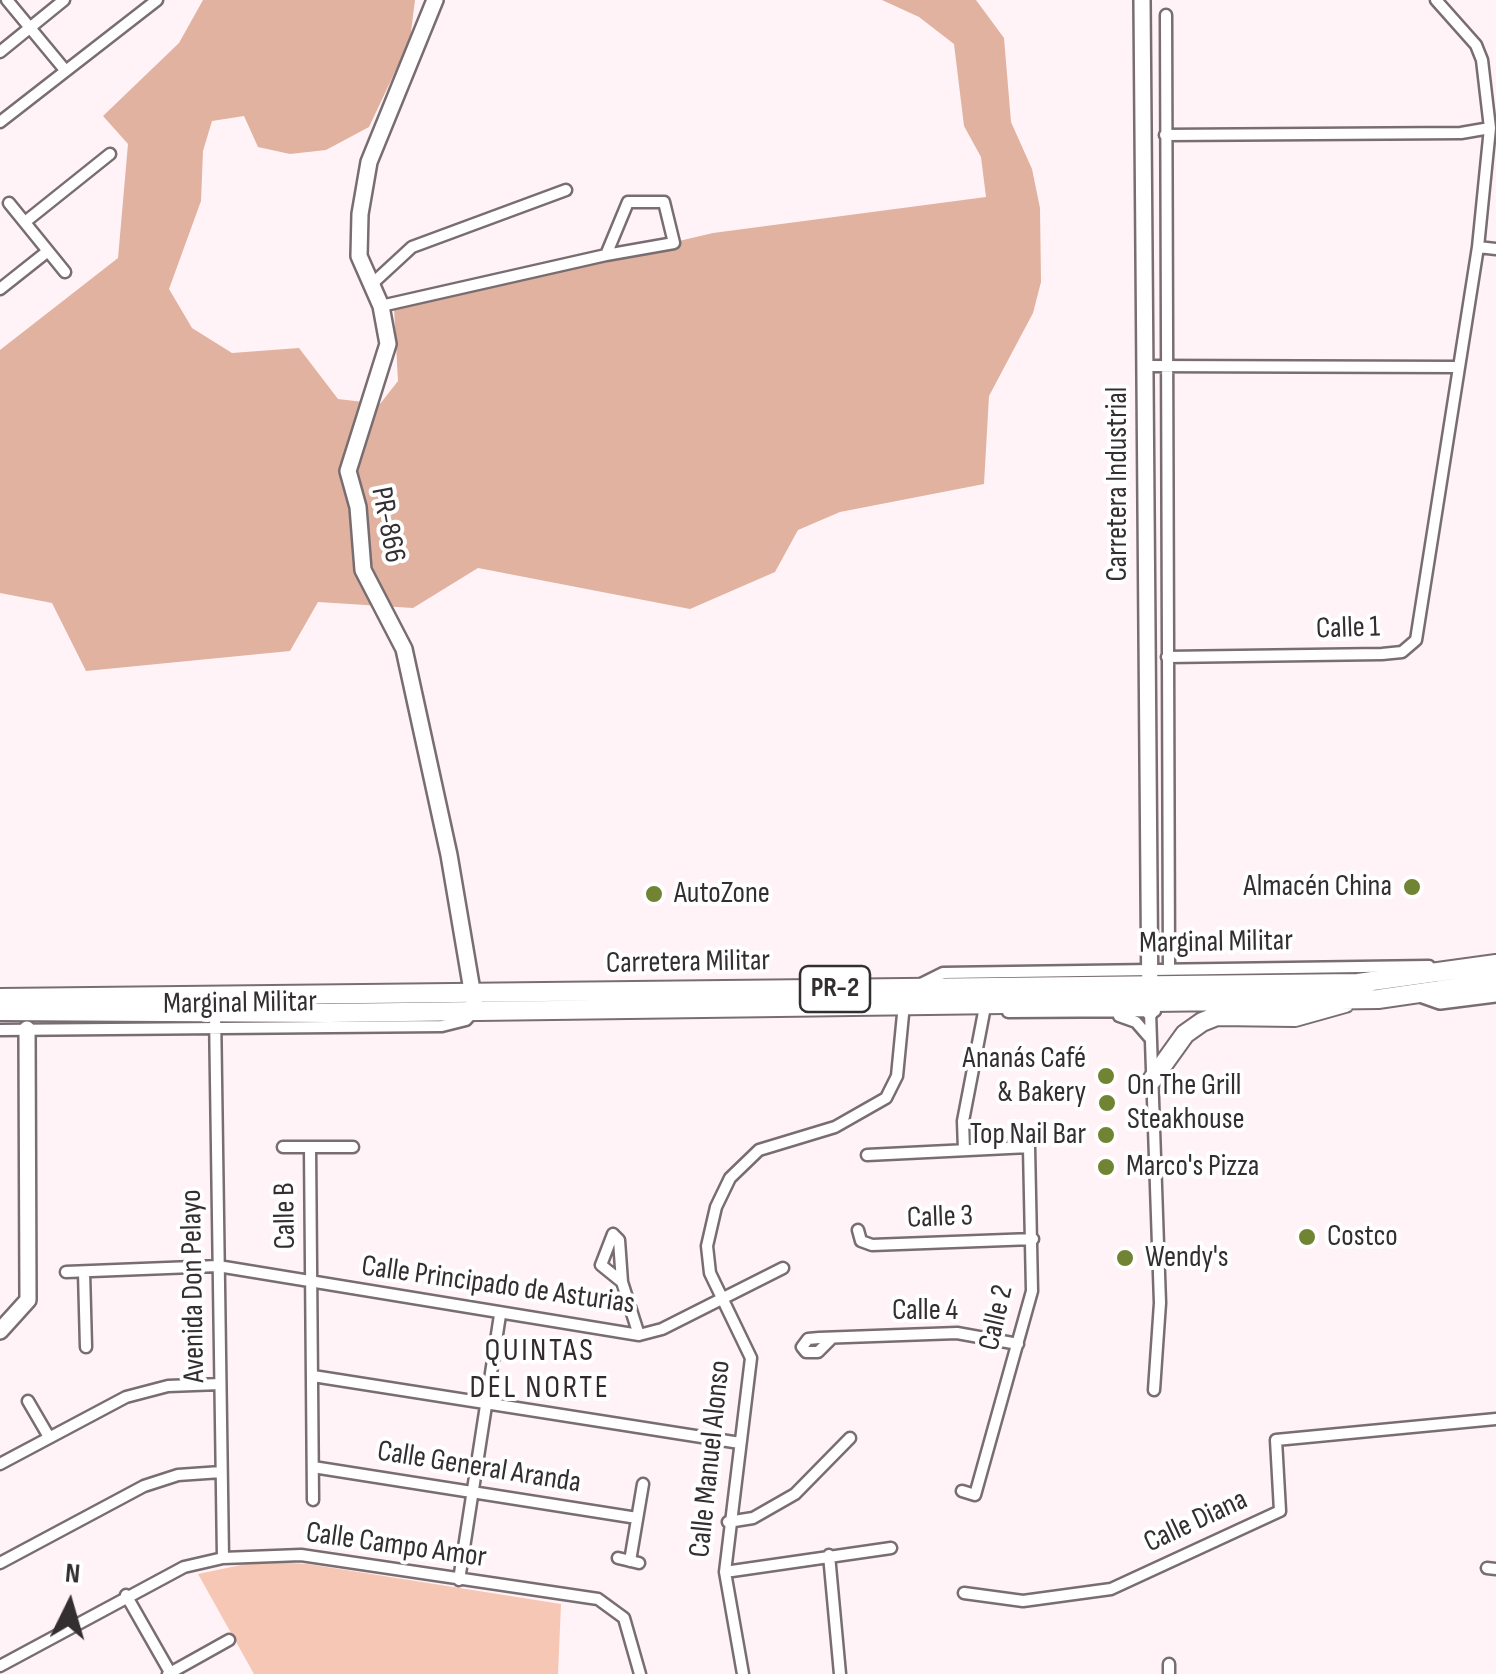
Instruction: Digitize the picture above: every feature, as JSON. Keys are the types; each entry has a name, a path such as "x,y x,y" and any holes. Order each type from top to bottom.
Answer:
{"main road":[{"name":"Carretera Militar","path":"0,1011 215,1013 474,1001 1150,992 1358,983 1494,970"},
{"name":"Carretera Militar","path":"1150,992 1201,1000 1423,995 1494,970"},
{"name":"Carretera Militar","path":"0,998 215,1013"},
{"path":"1152,1080 1185,1034 1202,1022 1217,1016 1295,1017 1356,998"}],"street":[{"path":"7,0 65,70"},
{"path":"0,52 64,0"},
{"path":"0,122 157,0"},
{"name":"PR-866","path":"435,0 368,162 360,214 359,256 381,306 388,344 348,470 358,507 364,570 404,649 449,854 474,1001"},
{"name":"Carretera Industrial","path":"1142,0 1150,992"},
{"name":"Calle 1","path":"1167,656 1402,652 1416,640 1478,247 1490,128 1482,60 1471,38 1436,0"},
{"path":"1166,15 1169,968"},
{"path":"1165,136 1461,134 1490,128"},
{"path":"24,222 110,154"},
{"path":"373,283 412,247 566,190"},
{"path":"381,306 674,243 664,202 628,202 606,256"},
{"path":"8,203 66,272"},
{"path":"1478,247 1496,249"},
{"path":"1,286 48,251"},
{"path":"1144,366 1460,367"},
{"name":"Marginal Militar","path":"1150,992 943,973 909,995 934,1012 1108,1013 1150,992 1169,968 1494,970"},
{"path":"1150,992 1160,1304 1154,1390"},
{"path":"1423,995 1440,1001 1496,994"},
{"name":"Calle Manuel Alonso","path":"743,1674 725,1572 728,1522 752,1358 710,1273 707,1246 716,1207 730,1178 760,1150 836,1127 886,1098 897,1076 909,995"},
{"name":"Marginal Militar","path":"0,1030 67,1030 215,1013 442,1026 466,1020 474,1001"},
{"path":"20,1010 67,1030"},
{"path":"867,1155 964,1150 963,1120 984,1012"},
{"name":"Avenida Don Pelayo","path":"215,1013 222,1558"},
{"path":"1108,1013 1136,1022 1151,1041"},
{"path":"0,1331 28,1300 27,1030"},
{"path":"284,1147 353,1147"},
{"name":"Calle B","path":"310,1147 313,1500"},
{"name":"Calle 2","path":"962,1491 974,1495 1018,1344 1032,1291 1033,1239 1029,1147 964,1150"},
{"name":"Calle 3","path":"858,1230 861,1241 872,1245 1033,1239"},
{"name":"Calle Principado de Asturias","path":"66,1272 218,1266 500,1315 639,1334 662,1329 783,1268"},
{"path":"84,1272 86,1347"},
{"path":"622,1282 639,1334"},
{"path":"459,1580 500,1315"},
{"name":"Calle 4","path":"832,1338 957,1333 1018,1344"},
{"path":"313,1376 740,1443"},
{"path":"0,1464 126,1397 168,1386 220,1384"},
{"path":"28,1401 49,1437"},
{"name":"Calle Diana","path":"964,1593 1024,1601 1111,1589 1280,1511 1276,1440 1496,1419"},
{"path":"728,1522 752,1518 795,1494 850,1438"},
{"name":"Calle General Aranda","path":"313,1467 637,1518"},
{"path":"0,1563 144,1486 178,1475 221,1472"},
{"path":"629,1561 643,1484"},
{"path":"725,1572 892,1548"},
{"path":"830,1555 840,1674"},
{"name":"Calle Campo Amor","path":"0,1666 184,1567 222,1558 301,1556 598,1599 613,1606 631,1632 640,1674"},
{"path":"126,1595 170,1674 228,1640"}],"shaded area":[{"path":"203,0 415,0 410,40 369,127 326,150 290,154 258,147 244,116 212,121 203,151 201,201 169,289 192,328 232,353 299,348 338,399 380,404 398,381 394,308 713,233 986,197 981,157 964,126 954,44 919,17 882,0 976,0 1004,38 1011,122 1032,169 1040,208 1041,282 1033,313 989,396 984,484 840,512 798,530 775,572 690,609 478,568 413,608 318,602 290,651 86,671 52,603 0,593 0,350 118,258 128,144 103,116 179,43"},
{"path":"260,1561 308,1564 561,1604 558,1674 254,1674 198,1574"}],"place":[{"name":"Almacén China","path":"1412,887"},
{"name":"AutoZone","path":"654,894"},
{"name":"Ananás Café & Bakery","path":"1106,1076"},
{"name":"On The Grill Steakhouse","path":"1107,1103"},
{"name":"Top Nail Bar","path":"1106,1135"},
{"name":"Marco's Pizza","path":"1106,1167"},
{"name":"Costco","path":"1307,1237"},
{"name":"Wendy's","path":"1125,1258"}],"district":[{"name":"QUINTAS DEL NORTE","path":"540,1370"}]}
